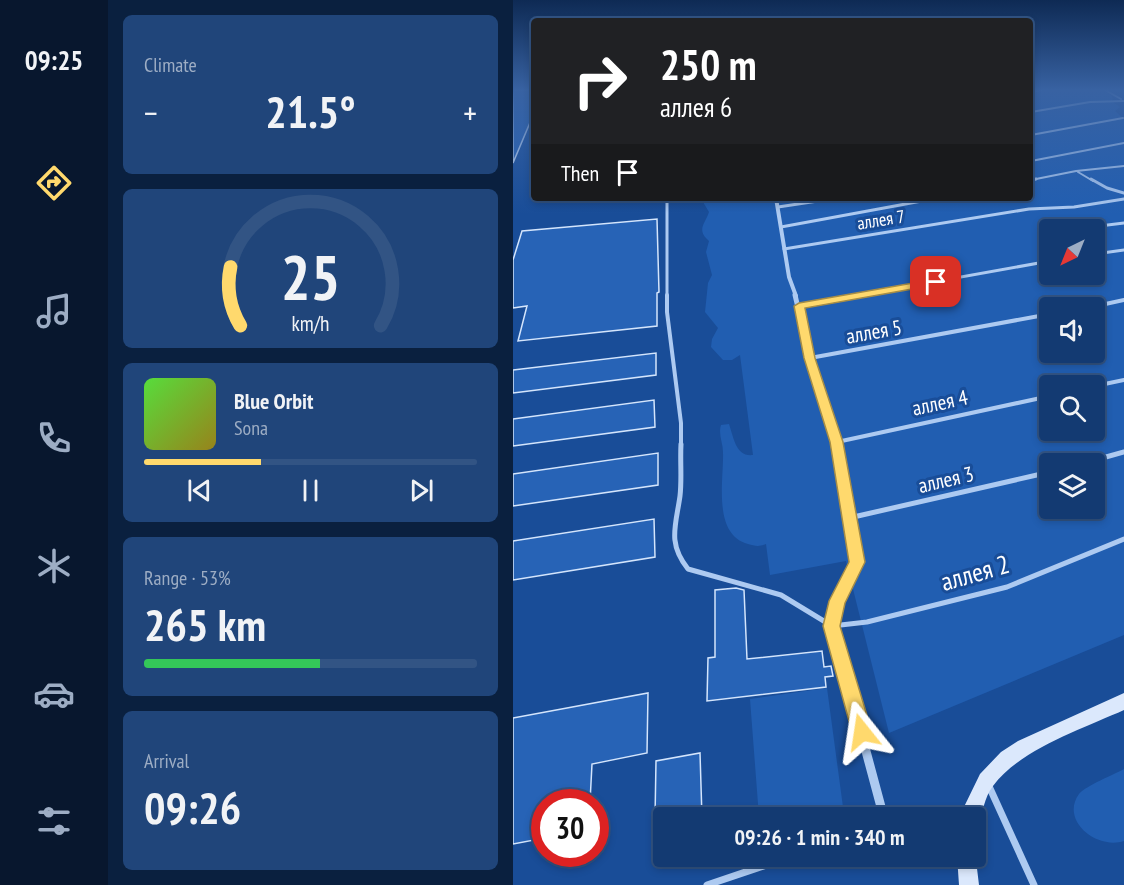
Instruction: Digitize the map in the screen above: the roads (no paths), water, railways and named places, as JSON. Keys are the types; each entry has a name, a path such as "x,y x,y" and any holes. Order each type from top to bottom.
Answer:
{"street":[{"path":"777,201 789,277 799,306 810,358 837,442 857,562 837,601 832,626 881,807"},
{"path":"975,807 986,780 1007,758 1024,747 1124,701"},
{"path":"968,867 969,885"}],"lane":[{"path":"1033,135 1050,131"},
{"path":"1033,161 1124,143"},
{"path":"1033,180 1076,171 1124,166"},
{"path":"1076,171 1107,188 1124,193"},
{"name":"аллея 7","path":"784,249 1029,209 1074,207 1124,199"},
{"path":"667,201 667,312 681,423 680,495 673,530 680,559 688,569 781,595 832,626"},
{"path":"778,207 818,201"},
{"path":"781,227 922,201"},
{"path":"1105,225 1124,223"},
{"path":"1105,253 1124,250"},
{"path":"799,306 1039,263"},
{"path":"1105,304 1124,300"},
{"name":"аллея 5","path":"810,358 1039,316"},
{"path":"1105,384 1124,380"},
{"name":"аллея 4","path":"837,442 1039,398"},
{"path":"1105,457 1124,452"},
{"name":"аллея 3","path":"849,518 1039,475"},
{"name":"аллея 2","path":"832,626 867,622 1007,587 1124,539"},
{"path":"986,780 1035,885"},
{"path":"707,885 760,867"}]}
